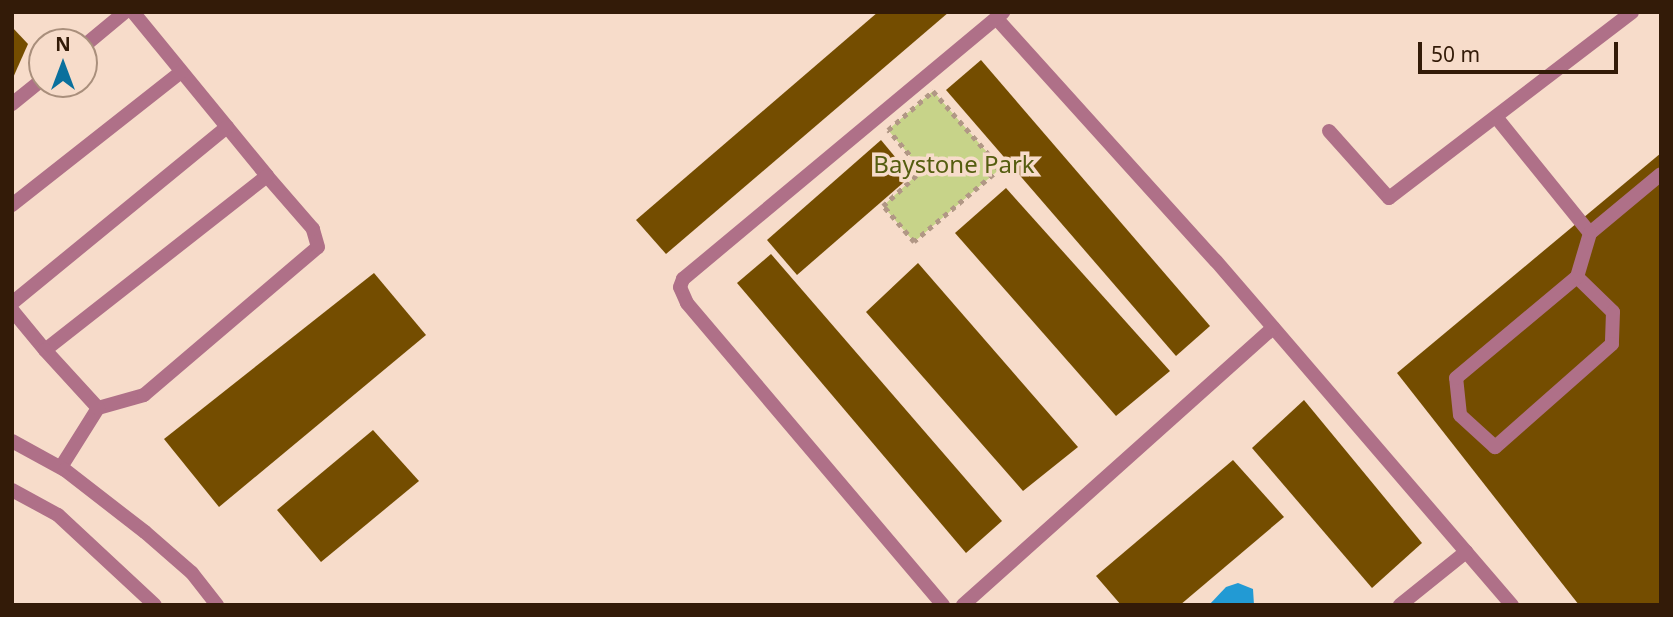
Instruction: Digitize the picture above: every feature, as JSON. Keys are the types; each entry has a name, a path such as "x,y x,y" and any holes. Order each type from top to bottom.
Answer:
{"street":[{"path":"98,34 125,12"},
{"path":"61,467 98,408 144,395 318,247 313,229 133,12"},
{"path":"1329,131 1389,198 1632,12"},
{"path":"943,605 687,303 680,287 683,279 1000,16 1512,605"},
{"path":"12,205 181,72"},
{"path":"12,104 28,91"},
{"path":"1496,117 1590,233"},
{"path":"12,303 227,127"},
{"path":"1577,277 1613,312 1612,344 1495,447 1460,415 1456,378 1577,277 1590,233 1661,174"},
{"path":"46,350 267,176"},
{"path":"12,310 98,408"},
{"path":"963,605 1273,328"},
{"path":"12,441 61,467 155,540 192,573 217,605"},
{"path":"12,490 58,515 155,605"},
{"path":"1400,605 1466,552"}],"path":[{"path":"933,91 1001,168 914,242 883,206 922,170 888,130 933,91"}],"green space":[{"name":"Baystone Park","path":"933,91 1001,168 914,242 883,206 922,170 888,130"}],"water":[{"path":"1238,583 1253,589 1254,605 1209,605 1226,587"}],"building":[{"path":"878,12 949,12 666,254 636,220"},
{"path":"12,27 28,44 12,80"},
{"path":"981,60 1210,326 1176,356 946,90"},
{"path":"881,140 911,176 797,275 767,240"},
{"path":"1661,153 1661,605 1579,605 1397,373"},
{"path":"1006,188 1170,371 1116,416 955,233"},
{"path":"771,254 1002,521 966,553 737,283"},
{"path":"918,263 1078,447 1023,491 866,312"},
{"path":"374,273 426,335 219,507 164,439"},
{"path":"1304,400 1422,543 1372,588 1252,448"},
{"path":"373,430 419,481 321,562 277,510"},
{"path":"1233,460 1284,517 1180,605 1121,605 1096,576"}]}
